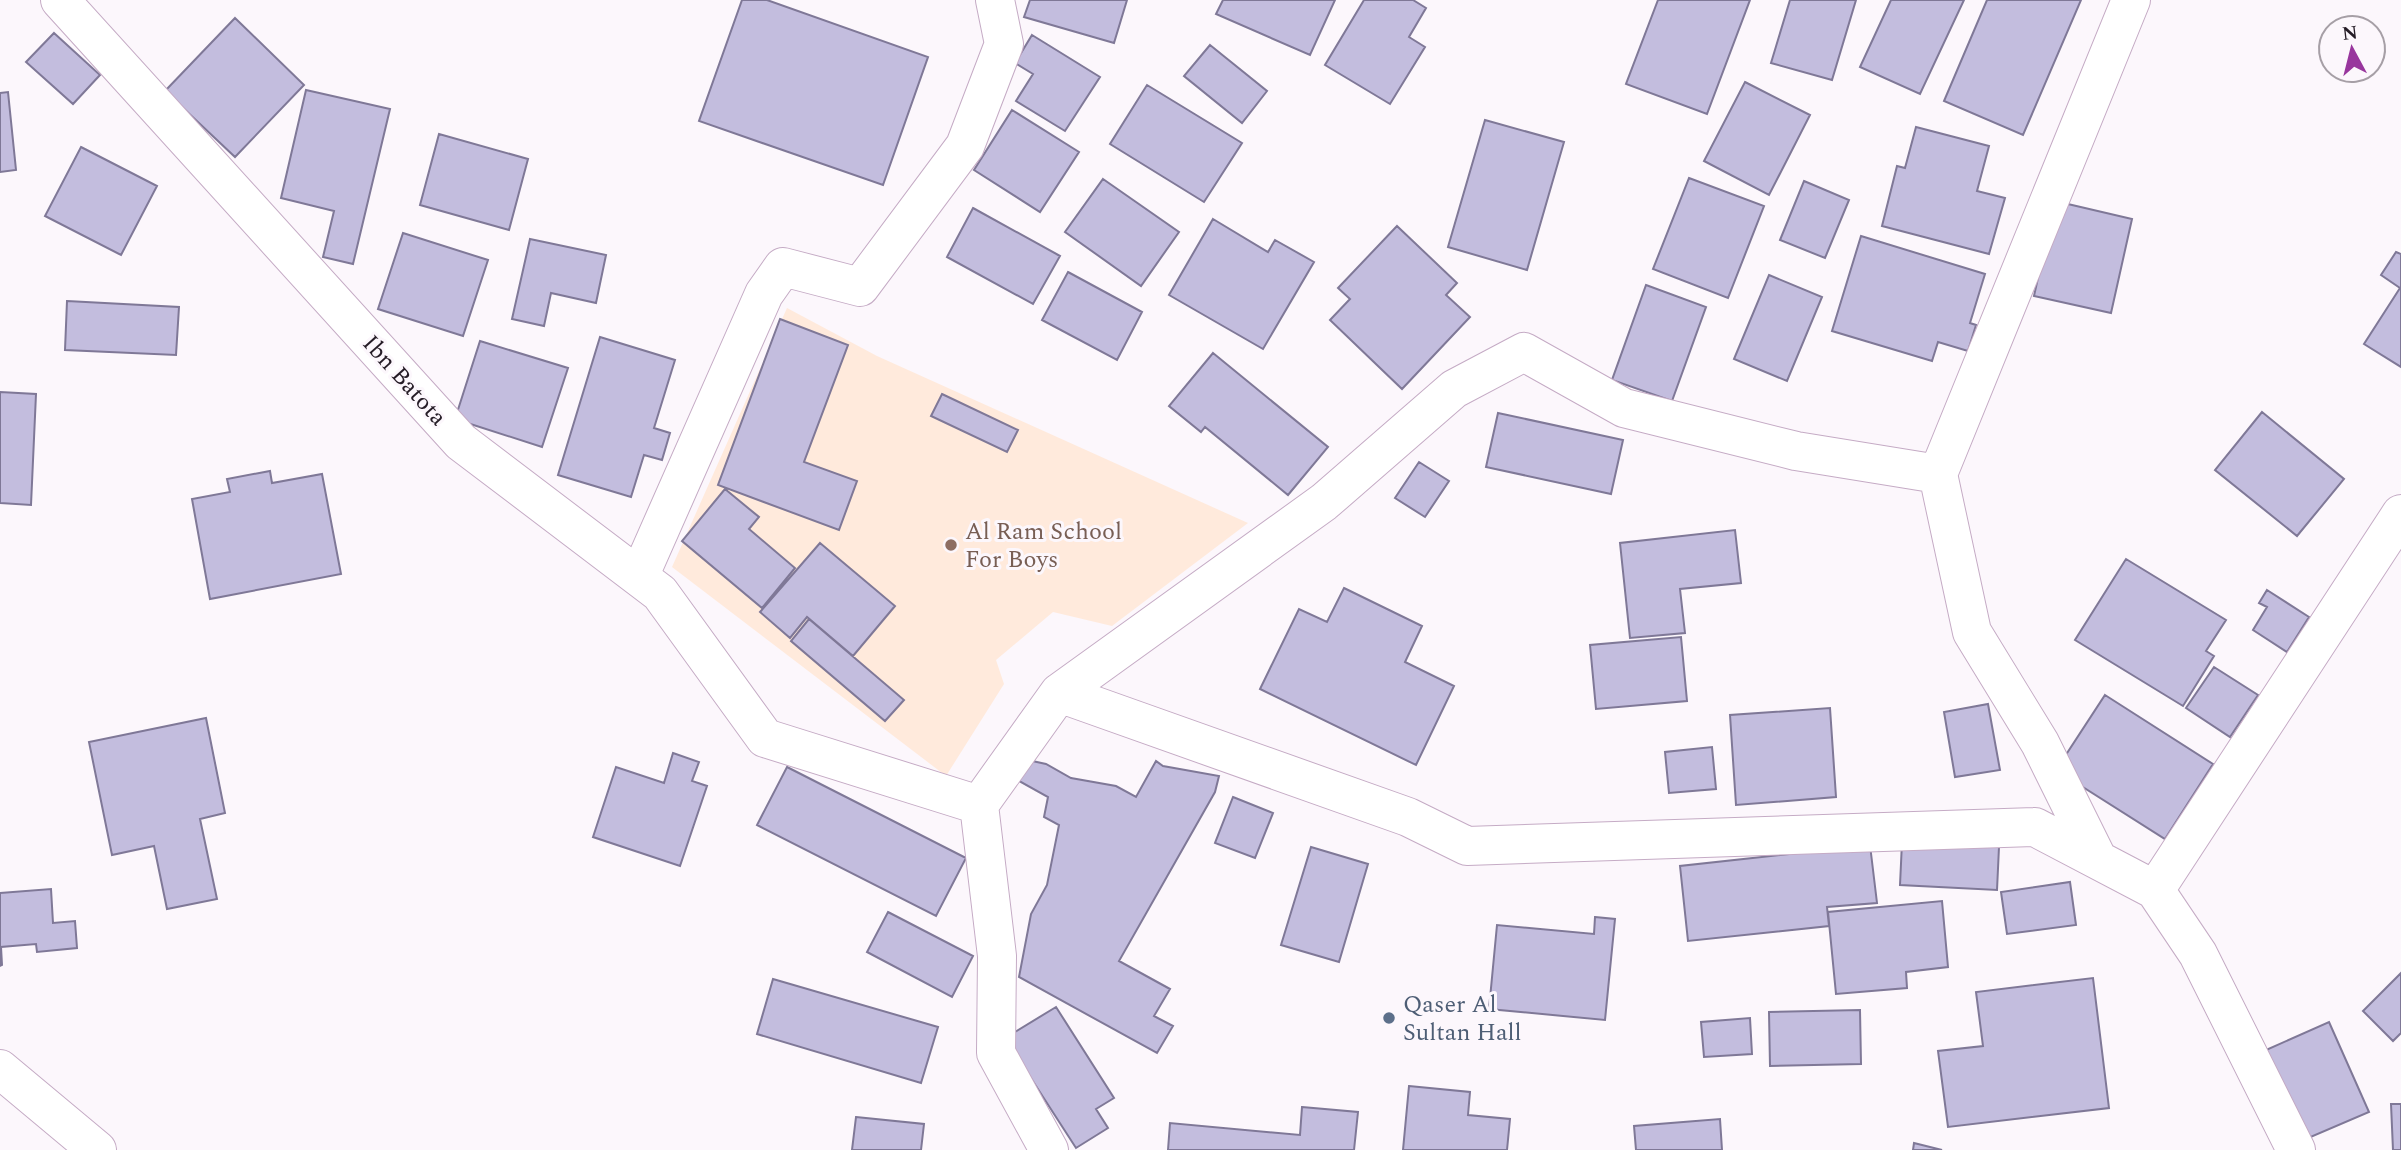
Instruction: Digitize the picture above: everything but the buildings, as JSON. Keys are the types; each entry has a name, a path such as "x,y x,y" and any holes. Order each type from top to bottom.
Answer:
{"street":[{"path":"639,578 764,294 783,267 860,286 965,146 1004,44 995,0"},
{"path":"2098,860 2040,743 1972,632 1937,474 2132,0"},
{"name":"Ibn Batota","path":"65,2 461,442 660,593 765,738 979,805"},
{"path":"1049,1150 996,1053 997,956 979,805 1059,693 1324,502 1454,389 1524,352 1624,408 1796,450 1937,474"},
{"path":"2155,890 2401,514"},
{"path":"1059,693 1408,817 1468,846 2035,827 2155,890 2198,954 2296,1150"},
{"path":"0,1069 97,1150"}],"shaded area":[{"name":"Al Ram School For Boys","path":"787,308 877,356 1248,523 1112,626 1053,612 996,660 1004,684 946,776 672,567"}],"place":[{"name":"Al Ram School For Boys","path":"951,545"},
{"name":"Qaser Al Sultan Hall","path":"1389,1018"}]}
